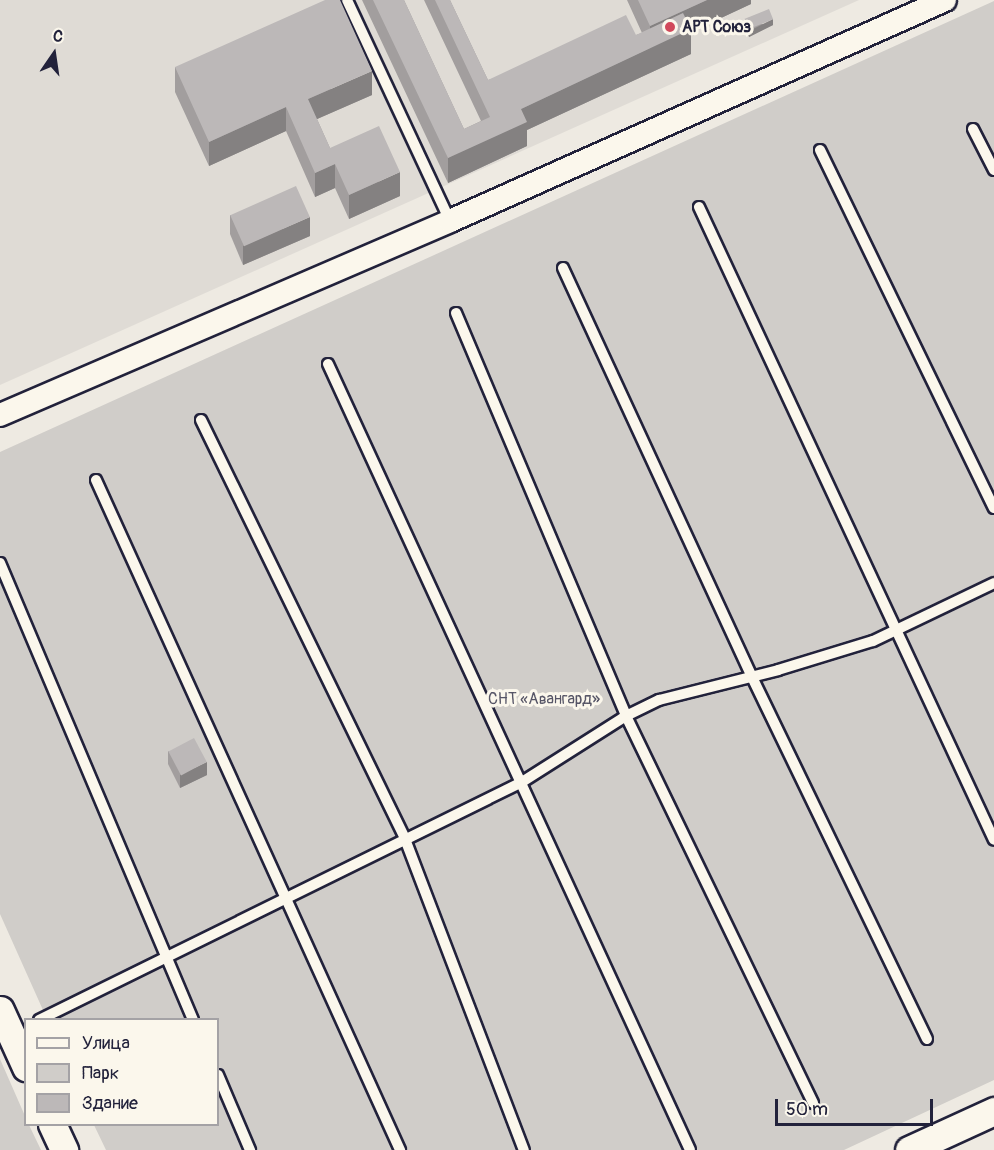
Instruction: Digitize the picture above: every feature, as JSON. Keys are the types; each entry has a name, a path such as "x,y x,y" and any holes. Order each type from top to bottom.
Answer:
{"street":[{"path":"0,415 450,221 945,0"},
{"path":"6,1023 24,1063"},
{"path":"909,1150 994,1111"},
{"path":"52,1126 64,1150"}],"lane":[{"path":"347,0 450,221"},
{"path":"973,129 994,170"},
{"path":"820,150 994,508"},
{"path":"699,207 994,840"},
{"path":"563,268 752,676 927,1039"},
{"path":"456,313 626,716 813,1103"},
{"path":"328,364 690,1150"},
{"path":"201,420 405,839 524,1150"},
{"path":"96,480 400,1150"},
{"path":"0,563 192,1018"},
{"path":"43,1018 167,960 522,782 626,716 659,700 873,641 994,583"},
{"path":"219,1077 250,1150"}],"shaded area":[{"path":"0,0 859,0 0,385"}],"green space":[{"name":"СНТ «Авангард»","path":"994,1 994,1080 844,1150 106,1150 94,1126 219,1126 219,1018 47,1018 0,914 0,452"},
{"path":"0,1059 24,1114 24,1126 29,1126 41,1150 0,1150"}],"building":[{"path":"325,0 340,0 372,71 308,99 330,148 379,126 400,172 349,195 335,164 315,173 286,107 209,142 175,67"},
{"path":"373,0 404,0 464,129 490,117 435,0 450,0 488,80 626,15 636,35 683,13 691,29 521,109 527,122 448,158"},
{"path":"638,0 707,0 650,26"},
{"path":"769,9 773,19 747,30 743,19"},
{"path":"296,186 310,217 244,246 230,215"},
{"path":"194,738 207,762 181,775 168,752"}],"place":[{"name":"АРТ Союз","path":"670,27"}]}
